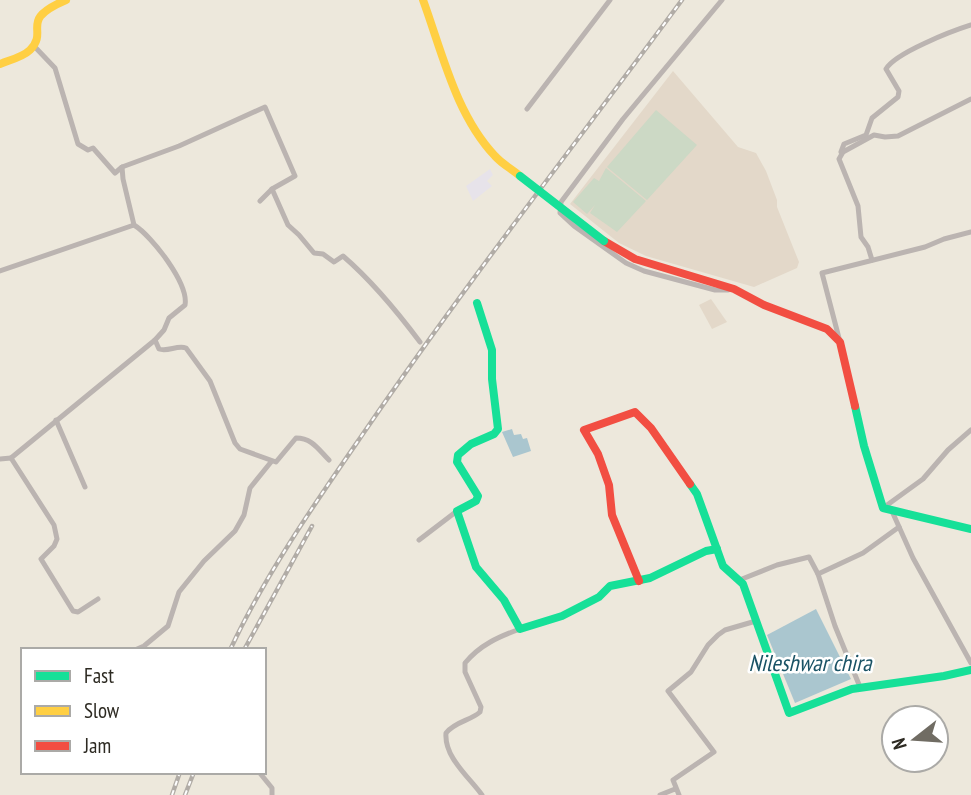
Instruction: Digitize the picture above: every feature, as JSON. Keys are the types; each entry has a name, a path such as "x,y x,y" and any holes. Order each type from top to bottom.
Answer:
{"street":[{"path":"0,64 28,52 34,46 38,16 54,2 66,0"},
{"path":"423,0 463,105 475,131 493,155 604,241 635,259 734,289 764,305 827,328 841,342"},
{"path":"527,109 610,0"},
{"path":"722,0 623,119 561,202 560,213 626,263 644,271 715,290 734,289"},
{"path":"872,260 861,237 858,206 840,157 844,144 866,135 872,118 898,97 898,91 887,69 895,58 947,33 971,25"},
{"path":"34,46 55,68 78,144 88,150 93,148 116,173 122,167 179,146 265,107 295,176 260,201"},
{"path":"840,157 843,152 874,135 898,136 971,99"},
{"path":"0,459 11,458 155,340 164,330 169,318 185,305 186,299 180,282 145,232 134,225 122,167"},
{"path":"272,190 288,225 314,253 323,254 334,262 343,256 356,266 420,342"},
{"path":"0,271 134,225"},
{"path":"971,232 925,247 822,273 841,342 864,446 887,508 971,663"},
{"path":"419,540 457,511 477,501 478,496 457,461 458,455 471,444 494,434 499,424 492,379 494,371 491,340 477,303"},
{"path":"155,340 159,349 164,351 180,346 186,348 209,381 240,449 276,462 296,438 304,438 312,441 329,460"},
{"path":"639,581 612,515 609,485 598,454 584,430 635,412 651,428 697,494 723,566 743,584"},
{"path":"56,420 85,487"},
{"path":"887,508 923,479 948,450 971,430"},
{"path":"11,458 54,525 57,539 41,559 73,611 78,612 98,599"},
{"path":"140,648 168,626 179,592 204,561 235,531 244,515 250,488 271,462"},
{"path":"887,508 971,529"},
{"path":"457,511 477,567 504,600 520,629"},
{"path":"818,574 863,552 899,527"},
{"path":"482,795 464,775 445,740 446,733 461,720 474,717 480,712 481,707 466,672 465,663 476,649 496,638 562,616 599,597 610,586 639,581 706,551 717,549"},
{"path":"860,687 835,626 818,574 809,557 777,565 742,579 789,713 860,687 922,680 971,670"},
{"path":"660,795 677,792 673,780 714,752 668,691 691,672 708,645 718,635 725,630 756,621"},
{"path":"261,774 272,788 272,795"}],"shaded area":[{"path":"673,71 738,147 756,153 777,200 777,207 799,262 797,268 754,287 646,256 619,243 570,204"},
{"path":"490,169 493,175 487,181 492,186 473,201 466,186"},
{"path":"711,299 727,322 712,329 699,305"}],"green space":[{"path":"656,110 697,145 647,200 607,167"},
{"path":"606,168 646,201 617,232 590,213 595,205 587,214 573,202 594,178 599,181"}],"water":[{"path":"512,429 514,435 521,434 523,439 527,438 531,451 513,457 502,432"},
{"name":"Nileshwar chira","path":"816,609 851,679 795,703 767,635"}],"railway":[{"path":"231,648 277,564 367,428 483,266 682,0"},
{"path":"245,648 312,526"},
{"path":"172,795 179,774"},
{"path":"185,795 193,774"}],"traffic: fast":[{"path":"520,176 604,241"},
{"path":"477,303 492,350 492,379 498,429 494,434 471,444 458,455 457,462 478,496 476,501 457,511 476,567 504,600 520,629 562,616 599,597 610,586 650,578 706,551 717,549"},
{"path":"855,406 883,508 971,529"},
{"path":"690,484 697,494 723,566 743,584 789,713 852,689 971,670"}],"traffic: slow":[{"path":"0,64 30,50 37,37 38,20 51,7 66,0"},
{"path":"423,0 452,82 470,122 495,156 520,176"}],"traffic: jam":[{"path":"604,241 635,259 734,289 764,305 827,329 840,342 855,406"},
{"path":"639,581 612,515 609,485 598,454 584,430 635,412 651,428 690,484"}]}
